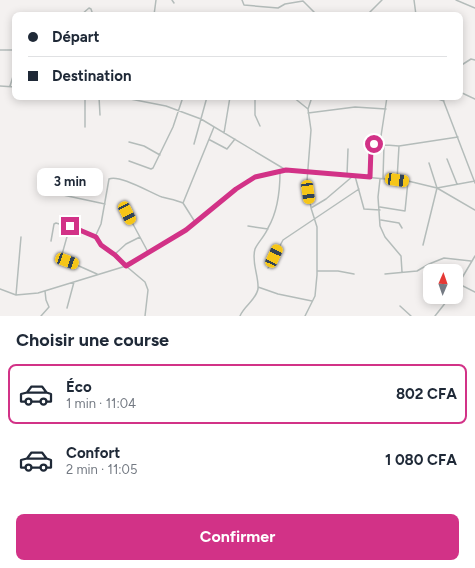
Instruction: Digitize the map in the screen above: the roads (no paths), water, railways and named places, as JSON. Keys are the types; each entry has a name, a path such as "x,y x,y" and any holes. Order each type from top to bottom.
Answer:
{"street":[{"path":"154,12 156,0"},
{"path":"242,0 244,5 278,8 285,4 303,1 314,12"},
{"path":"370,12 382,0"},
{"path":"414,0 416,12"},
{"path":"456,0 475,8"},
{"path":"84,12 89,8 92,12"},
{"path":"0,50 12,50"},
{"path":"463,65 474,60 475,56"},
{"path":"0,86 10,86 12,80"},
{"path":"463,93 475,99"},
{"path":"85,100 85,127"},
{"path":"99,100 100,115"},
{"path":"136,100 179,110 201,119 286,170"},
{"path":"129,161 151,169 160,155 179,110 181,100"},
{"path":"194,144 206,100"},
{"path":"224,132 229,100"},
{"path":"255,100 255,115 260,126"},
{"path":"296,100 308,110"},
{"path":"305,316 312,301 317,271 317,227 311,208 307,172 311,130 308,110 311,100"},
{"path":"383,178 384,146 381,136 387,100"},
{"path":"437,188 475,182 444,101 441,100"},
{"path":"308,113 355,107 386,109"},
{"path":"183,203 215,127"},
{"path":"370,177 372,146 399,146 458,137"},
{"path":"210,140 226,149 235,139"},
{"path":"129,142 144,146 160,155"},
{"path":"397,180 399,146"},
{"path":"347,175 348,150"},
{"path":"447,159 457,184"},
{"path":"423,244 437,188 430,163"},
{"path":"0,289 16,295 45,291 126,266 172,239 245,182 263,174 286,170 408,181 437,188 475,210"},
{"path":"240,316 243,309 256,296 258,287 254,251 268,229 278,200 280,171"},
{"path":"311,208 326,199 354,176"},
{"path":"354,176 364,209 380,208 405,211 408,181"},
{"path":"96,237 101,224 110,178 130,183 158,195 183,203 195,222"},
{"path":"380,178 378,197 382,230 401,256 402,272"},
{"path":"268,268 283,240 359,189"},
{"path":"63,195 104,204"},
{"path":"127,213 148,252"},
{"path":"380,220 399,223 402,228"},
{"path":"51,241 54,224 70,226 96,237 101,245 115,255 145,282 148,290 145,316"},
{"path":"70,226 60,258 97,274"},
{"path":"248,226 268,229"},
{"path":"16,295 21,237"},
{"path":"115,255 126,244 140,237"},
{"path":"463,276 475,256"},
{"path":"385,274 417,271 444,258 471,261"},
{"path":"317,271 354,274"},
{"path":"67,308 74,282"},
{"path":"463,286 475,292"},
{"path":"258,287 278,294 312,301"},
{"path":"41,316 49,307 46,300 45,291"},
{"path":"435,316 444,304"},
{"path":"400,306 411,316"}]}
